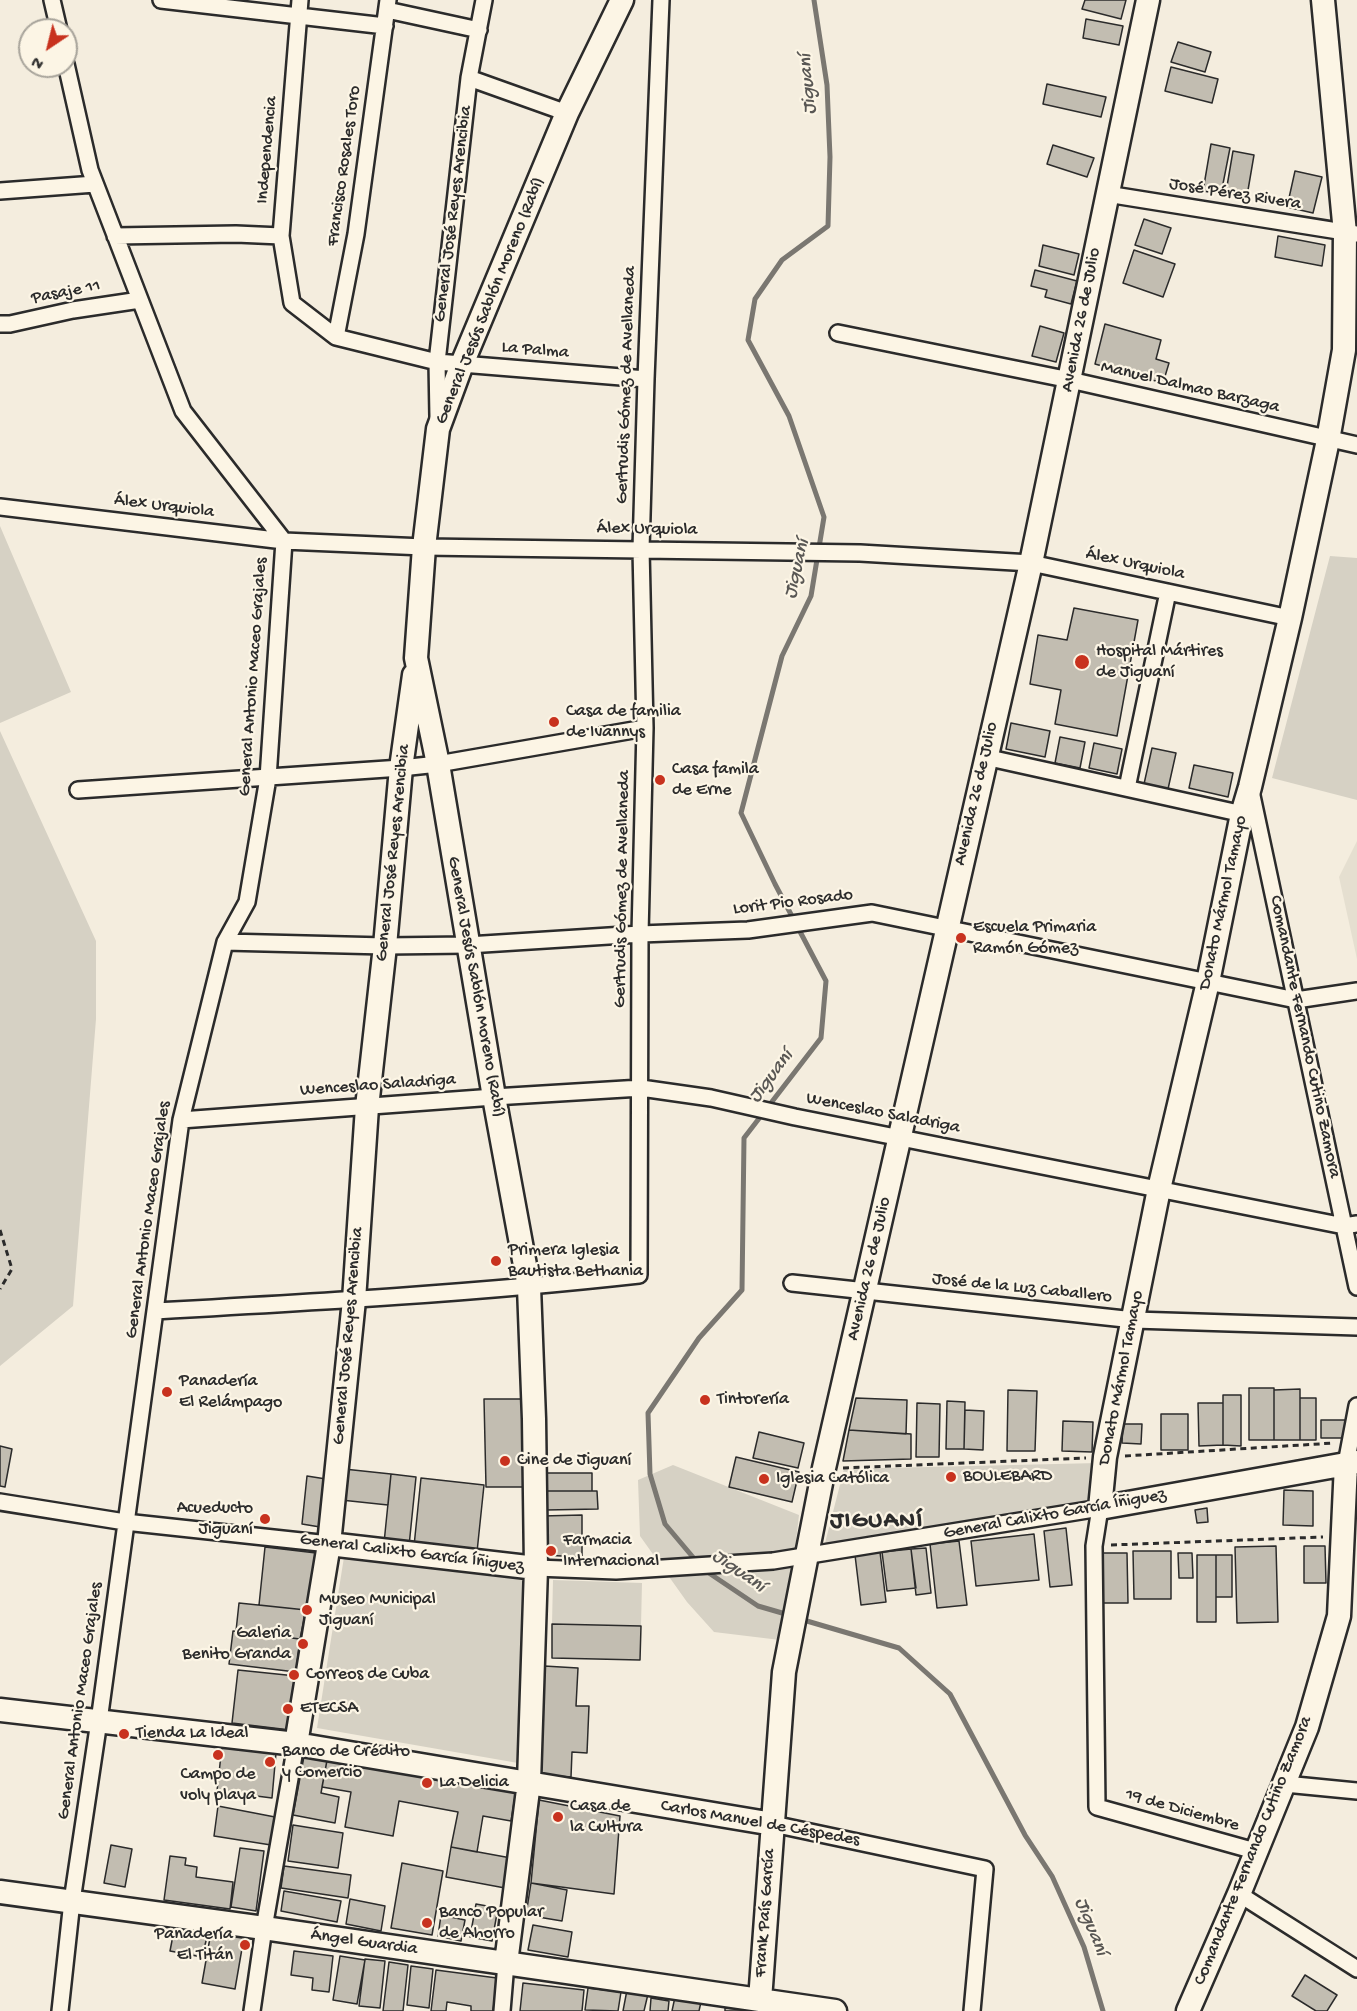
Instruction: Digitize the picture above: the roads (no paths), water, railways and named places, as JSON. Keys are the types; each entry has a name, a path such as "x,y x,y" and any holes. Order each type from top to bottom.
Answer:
{"street":[{"path":"52,0 56,18"},
{"path":"161,0 298,16 387,12 479,30"},
{"name":"Independencia","path":"292,303 280,236 300,0"},
{"name":"General José Reyes Arencibia","path":"438,429 436,362 469,78 484,0"},
{"name":"General Jesús Sablón Moreno (Rabí)","path":"502,2011 529,1782 536,1568 529,1287 494,1097 438,764 416,658 424,547 438,429 462,364 567,113 622,0"},
{"name":"Gertrudis Gómez de Avellaneda","path":"529,1287 639,1275 640,934 645,728 641,549 661,0"},
{"name":"Avenida 26 de Julio","path":"801,1588 824,1468 1031,563 1148,0"},
{"name":"Donato Mármol Tamayo","path":"1097,1808 1094,1546 1104,1457 1134,1320 1159,1189 1249,815 1250,787 1290,618 1328,440 1344,350 1351,233 1323,0"},
{"name":"Francisco Rosales Toro","path":"336,337 356,234 387,12"},
{"name":"General Antonio Maceo Grajales","path":"60,2011 72,1901 99,1721 181,1120 225,942 247,902 268,778 284,541 183,411 90,170 69,78"},
{"path":"469,78 567,113"},
{"path":"0,192 95,184"},
{"name":"José Pérez Rivera","path":"1107,194 1351,233"},
{"path":"115,236 236,234 280,236"},
{"name":"Pasaje 11","path":"0,324 140,300"},
{"name":"La Palma","path":"292,303 336,337 436,362 646,379"},
{"name":"Manuel Dalmao Barzaga","path":"838,333 1070,380 1357,445"},
{"name":"Álex Urquiola","path":"0,507 284,541 424,547 860,553 1031,563 1290,618"},
{"path":"1127,788 1168,592"},
{"name":"General José Reyes Arencibia","path":"252,2011 329,1544 354,1300 366,1107 385,946 401,768 416,658"},
{"path":"78,790 438,764 645,728"},
{"path":"985,757 1249,815"},
{"name":"Comandante Fernando Cutiño Zamora","path":"1249,815 1351,1225 1357,1287"},
{"name":"Lorit Pio Rosado","path":"225,942 385,946 468,945 748,930 872,914 1296,1000 1357,991"},
{"name":"Wenceslao Saladriga","path":"181,1120 641,1088 711,1098 795,1117 1351,1225"},
{"name":"José de la Luz Caballero","path":"792,1283 1134,1320 1357,1326"},
{"path":"154,1311 529,1287"},
{"name":"Comandante Fernando Cutiño Zamora","path":"1188,2011 1239,1894 1307,1727 1339,1616 1343,1536 1357,1406"},
{"name":"General Calixto García Íñiguez","path":"0,1502 125,1522 536,1568 616,1571 773,1561 808,1556 1100,1508 1352,1463"},
{"name":"Frank País García","path":"760,2006 784,1672 801,1588"},
{"name":"Carlos Manuel de Céspedes","path":"0,1710 296,1744 772,1824 985,1869 972,2011"},
{"path":"1285,1784 1357,1791"},
{"name":"19 de Diciembre","path":"1097,1808 1255,1851"},
{"name":"Ángel Guardia","path":"0,1892 506,1963 760,2006 835,2011"},
{"path":"1239,1894 1357,1969"}],"waterway":[{"name":"Jiguaní","path":"697,1562 665,1524 650,1474 648,1413 699,1338 742,1290 744,1138 821,1038 826,981 741,813 782,656 811,596 824,517 789,416 748,340 755,299 782,260 828,226 830,157 827,85 814,0"},
{"name":"Jiguaní","path":"703,1569 758,1606 789,1615"},
{"name":"Jiguaní","path":"800,1619 899,1648 950,1694 1025,1835 1052,1876 1084,1947 1103,2011"}],"place":[{"name":"Hospital Mártires de Jiguaní","path":"1082,662"},
{"name":"Casa de familia de Ivannys","path":"554,722"},
{"name":"Casa famila de Erne","path":"660,780"},
{"name":"Escuela Primaria Ramón Gómez","path":"961,938"},
{"name":"Primera Iglesia Bautista Bethania","path":"496,1261"},
{"name":"Panadería El Relámpago","path":"167,1392"},
{"name":"Tintorería","path":"705,1400"},
{"name":"Cine de Jiguaní","path":"505,1461"},
{"name":"BOULEBARD","path":"951,1477"},
{"name":"Iglesia Católica","path":"764,1479"},
{"name":"Acueducto Jiguaní","path":"265,1519"},
{"name":"Farmacia Internacional","path":"551,1551"},
{"name":"Museo Municipal Jiguaní","path":"307,1610"},
{"name":"Galeria Benito Granda","path":"303,1644"},
{"name":"Correos de Cuba","path":"294,1675"},
{"name":"ETECSA","path":"288,1709"},
{"name":"Tienda La Ideal","path":"124,1734"},
{"name":"Campo de voly playa","path":"218,1755"},
{"name":"Banco de Crédito y Comercio","path":"270,1762"},
{"name":"La Delicia","path":"427,1783"},
{"name":"Casa de la Cultura","path":"558,1817"},
{"name":"Banco Popular de Ahorro","path":"427,1923"},
{"name":"Panadería El Titán","path":"245,1945"}],"district":[{"name":"JIGUANÍ","path":"877,1522"}]}
